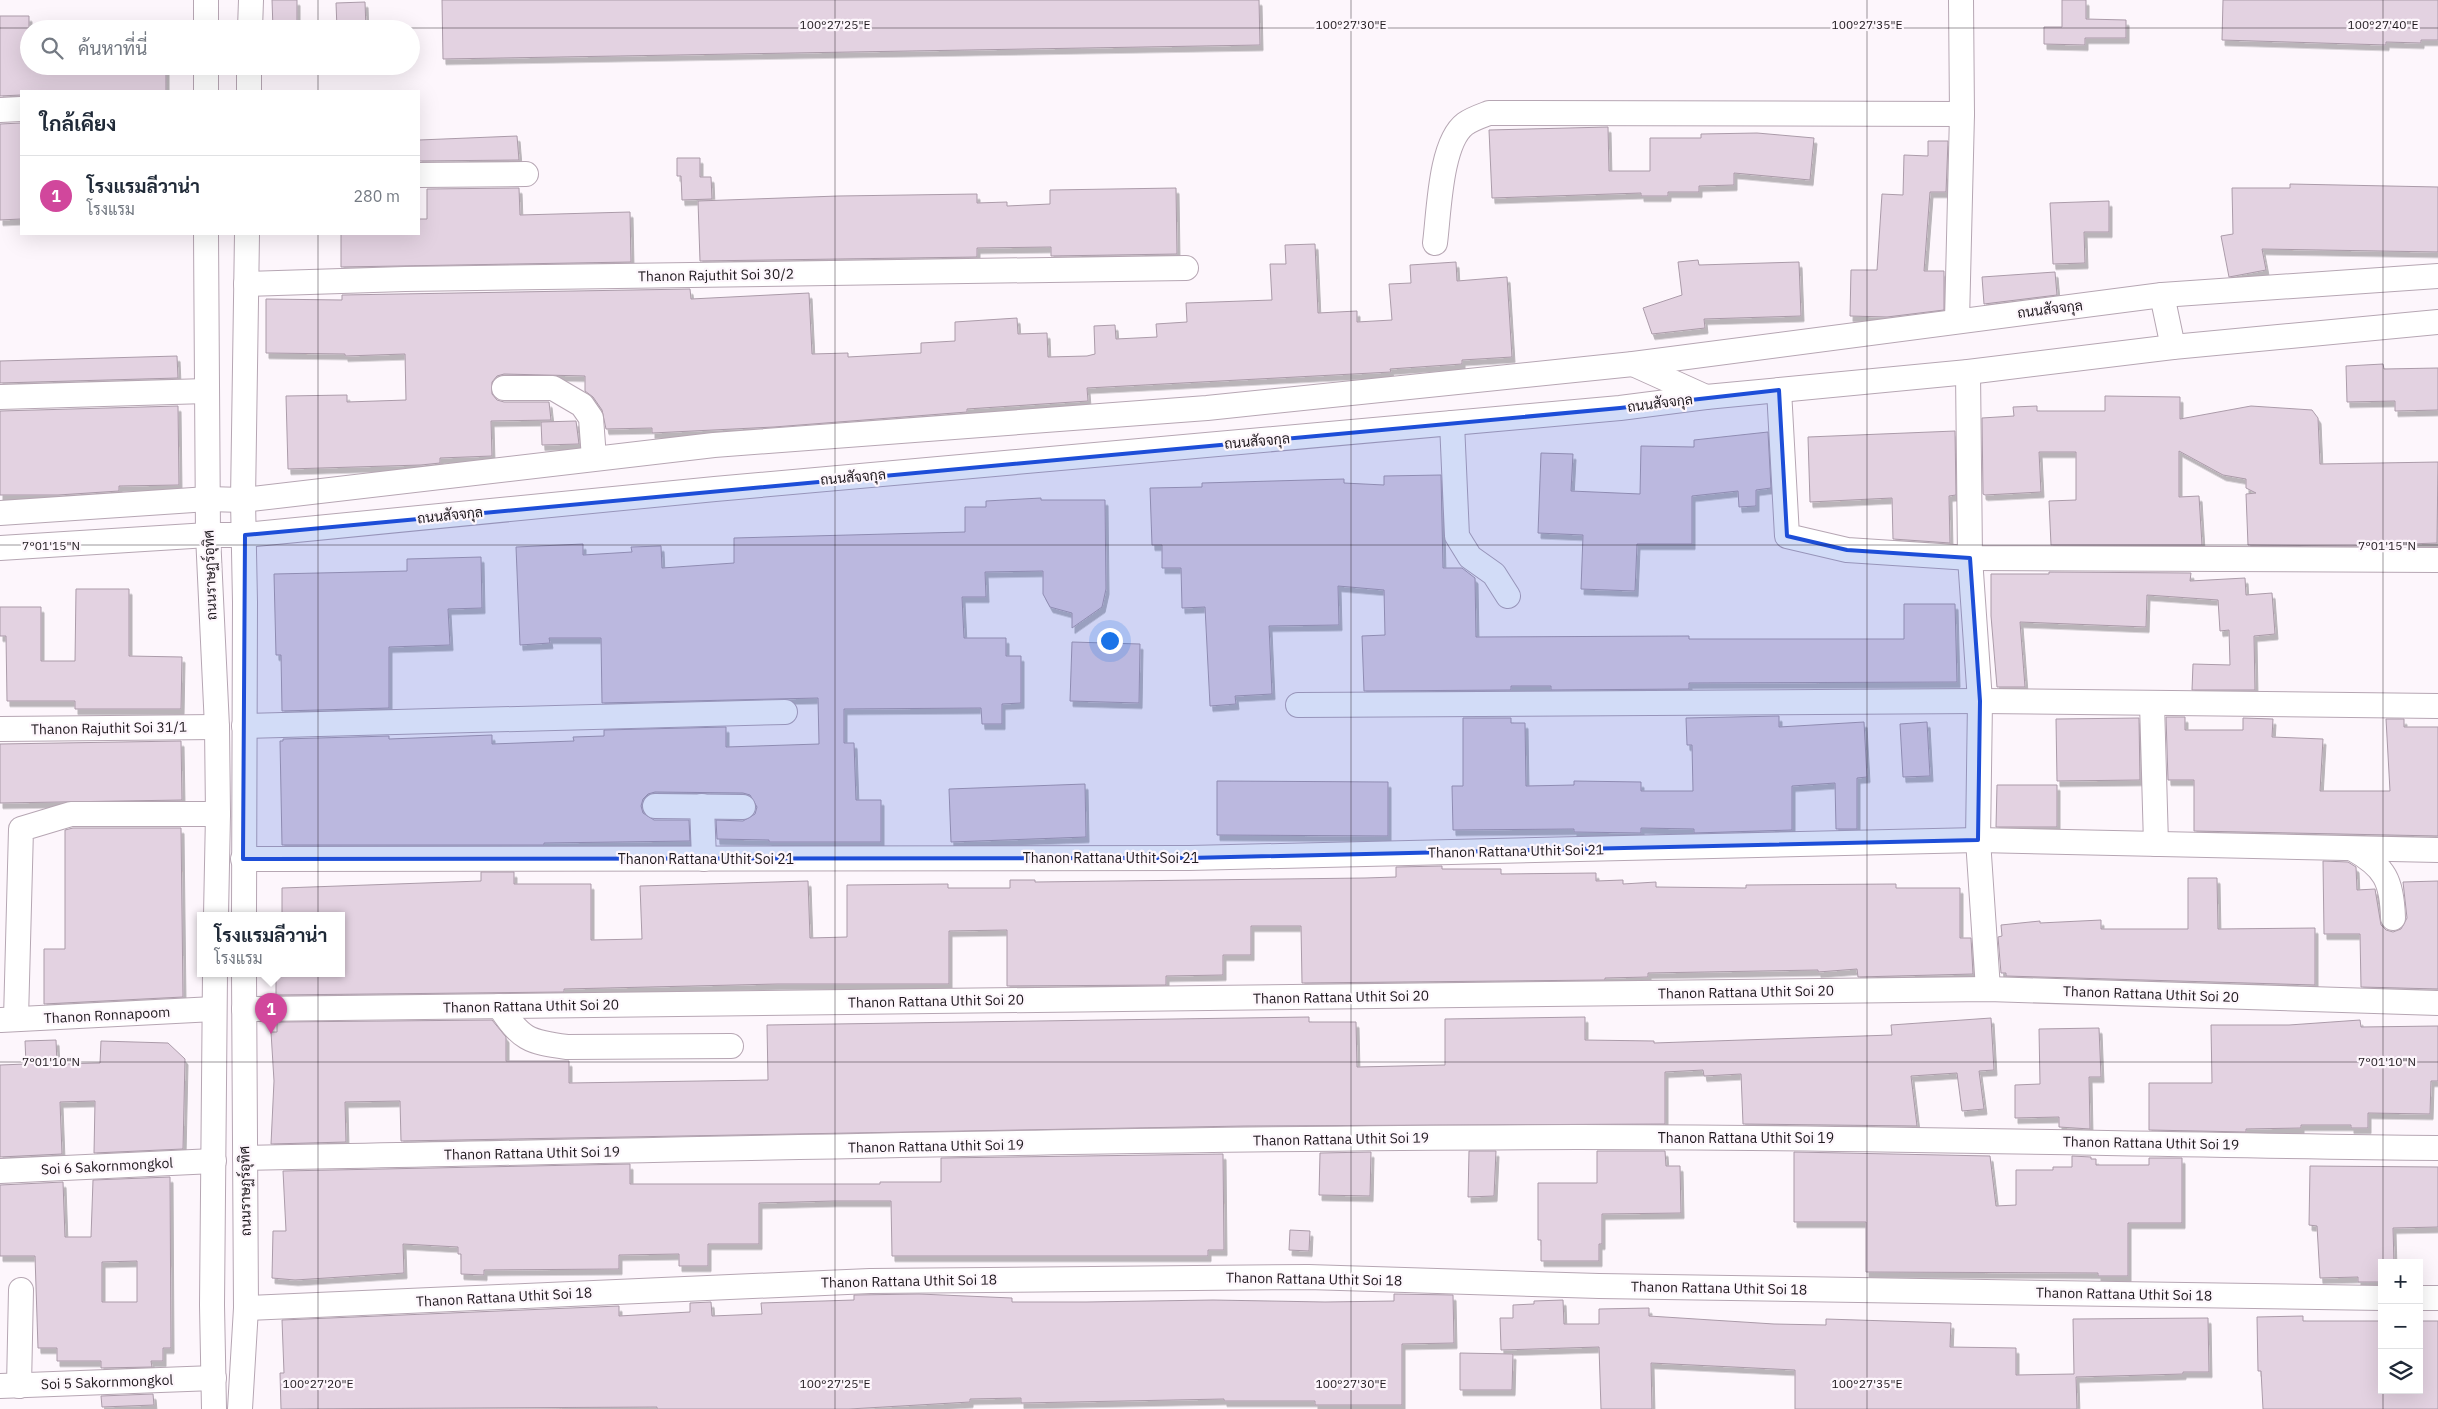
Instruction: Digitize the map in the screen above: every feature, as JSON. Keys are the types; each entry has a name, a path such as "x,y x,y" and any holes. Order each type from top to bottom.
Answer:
{"street":[{"path":"206,0 206,20"},
{"path":"250,20 251,0"},
{"path":"1957,321 1962,114 1961,0"},
{"path":"206,75 206,90"},
{"path":"249,75 249,90"},
{"path":"0,110 20,109"},
{"path":"1435,243 1447,152 1453,137 1463,125 1489,113 1962,114"},
{"path":"420,175 526,174"},
{"name":"ถนนราษฏร์อุทิศ","path":"206,235 208,535 217,727 216,912"},
{"path":"244,912 243,500 247,235"},
{"name":"Thanon Rajuthit Soi 30/2","path":"246,284 405,279 1186,268"},
{"name":"ถนนสัจจกุล","path":"0,512 208,499 243,500 714,445 1207,408 1633,364 2162,295 2438,276"},
{"path":"2162,295 2173,347"},
{"name":"ถนนสัจจกุล","path":"0,548 208,535 244,535 715,489 1620,408 1706,397 1968,372 2173,347 2438,322"},
{"name":"ถนนสัจจกุล","path":"1633,364 1706,397"},
{"path":"1968,372 1970,558 1980,701 1978,840 1988,989"},
{"path":"504,388 553,388 582,405 591,418 594,458"},
{"path":"1779,390 1787,536 1847,550 1970,558 2438,560"},
{"path":"0,397 207,391"},
{"path":"1452,423 1457,536 1470,557 1494,574 1508,596"},
{"path":"1298,705 1980,701 2438,706"},
{"path":"2152,703 2156,844"},
{"path":"244,726 785,712"},
{"name":"Thanon Rajuthit Soi 31/1","path":"0,730 217,727"},
{"path":"655,806 743,807"},
{"path":"702,806 704,859"},
{"path":"8,1020 22,829 71,814 218,814"},
{"name":"Thanon Rattana Uthit Soi 21","path":"243,859 1190,858 1978,840 2438,850"},
{"path":"2353,848 2372,860 2384,873 2393,893 2394,918"},
{"path":"214,977 212,1305 214,1409"},
{"name":"ถนนราษฏร์อุทิศ","path":"240,1409 246,1308 244,977"},
{"name":"Thanon Rattana Uthit Soi 20","path":"244,1009 1988,989 2438,1003"},
{"path":"499,1006 524,1037 541,1044 567,1047 731,1046"},
{"name":"Thanon Ronnapoom","path":"8,1020 214,1009"},
{"name":"Thanon Rattana Uthit Soi 19","path":"245,1158 992,1144 1556,1137 1938,1139 2438,1148"},
{"name":"Soi 6 Sakornmongkol","path":"0,1171 214,1161"},
{"name":"Thanon Rattana Uthit Soi 18","path":"246,1308 870,1280 1308,1277 1600,1286 2378,1298"},
{"path":"10,1386 21,1290"},
{"path":"2423,1298 2438,1298"},
{"name":"Soi 5 Sakornmongkol","path":"10,1386 214,1378"}],"highlighted area":[{"path":"1779,390 1787,536 1847,550 1970,558 1980,701 1978,840 1189,858 243,859 245,535 1620,408"}],"building":[{"path":"272,0 297,0 297,20 273,20"},
{"path":"442,0 1259,0 1260,45 443,59"},
{"path":"2062,0 2086,0 2086,19 2126,20 2126,38 2085,38 2085,45 2044,44 2044,27 2062,27"},
{"path":"2223,0 2438,0 2438,40 2421,40 2421,43 2386,42 2386,45 2222,40"},
{"path":"365,2 366,20 337,20 336,3"},
{"path":"0,16 29,16 29,20 20,20 20,75 166,75 166,90 20,90 20,95 0,96"},
{"path":"20,123 20,219 0,220 0,124"},
{"path":"1608,127 1609,171 1650,171 1650,138 1701,138 1701,134 1757,133 1814,138 1810,180 1734,173 1734,185 1699,186 1699,192 1668,192 1668,196 1641,196 1641,193 1492,198 1489,130"},
{"path":"517,136 519,160 420,161 420,140"},
{"path":"1928,141 1948,141 1946,192 1930,192 1924,271 1944,271 1944,310 1887,317 1850,316 1851,270 1877,270 1882,194 1903,195 1904,155 1928,156"},
{"path":"677,158 700,158 700,177 711,177 712,199 682,200 681,176 677,176"},
{"path":"2290,184 2438,187 2438,252 2262,249 2266,270 2229,277 2221,236 2233,234 2232,188 2290,188"},
{"path":"519,188 520,215 630,212 631,262 341,267 341,235 420,235 420,219 427,219 427,189"},
{"path":"1176,188 1177,254 1051,256 1051,247 977,248 977,257 700,261 698,201 977,194 977,203 1007,202 1007,206 1050,204 1050,190"},
{"path":"2109,201 2109,232 2084,232 2085,263 2053,264 2050,203"},
{"path":"1315,244 1318,313 1357,311 1357,322 1392,320 1389,284 1411,283 1410,265 1456,262 1457,281 1507,277 1512,357 1462,360 1462,364 1390,369 1391,372 1087,388 1088,401 967,409 967,412 774,427 652,433 652,428 606,429 602,410 593,397 585,391 585,376 504,374 497,376 492,382 492,394 497,400 504,402 549,402 551,420 491,421 492,456 440,458 440,463 421,465 288,469 286,396 347,395 347,402 406,400 405,354 345,356 345,354 266,353 266,299 342,300 342,295 690,289 691,299 809,293 812,354 848,353 848,357 921,353 921,343 955,341 955,322 1017,318 1018,334 1047,333 1048,357 1087,356 1095,354 1094,326 1115,325 1116,339 1157,337 1156,324 1187,322 1186,303 1272,300 1270,264 1286,264 1285,245"},
{"path":"1698,260 1699,265 1799,262 1801,316 1704,319 1705,328 1652,334 1643,308 1682,295 1678,262"},
{"path":"2055,272 2057,295 1984,304 1982,277"},
{"path":"177,356 178,378 0,383 0,361"},
{"path":"2383,364 2384,369 2438,368 2438,410 2395,411 2395,401 2347,402 2346,366"},
{"path":"2105,396 2180,397 2180,419 2251,406 2312,410 2318,418 2320,464 2438,462 2437,543 2351,546 2248,545 2246,494 2256,493 2246,488 2246,479 2223,475 2179,451 2179,497 2199,496 2202,545 2051,545 2049,501 2076,500 2076,452 2039,452 2041,492 1985,495 1983,494 1982,418 2014,416 2013,407 2037,406 2037,411 2105,411"},
{"path":"178,406 179,485 119,486 119,491 58,495 0,495 0,411"},
{"path":"576,421 579,444 542,445 541,422"},
{"path":"1955,431 1956,495 1949,496 1950,543 1893,539 1892,498 1810,502 1808,437"},
{"path":"1768,432 1771,488 1756,490 1756,506 1739,507 1738,491 1692,496 1692,544 1637,544 1635,591 1581,589 1583,535 1538,533 1541,453 1573,454 1571,491 1640,494 1641,446 1694,447 1694,440"},
{"path":"1441,475 1443,568 1462,568 1475,578 1476,637 1689,636 1689,639 1904,639 1904,604 1955,604 1957,682 1689,683 1689,689 1551,690 1551,686 1511,686 1511,690 1364,691 1362,636 1385,635 1384,590 1338,586 1339,625 1269,626 1272,694 1235,696 1236,704 1210,706 1205,607 1182,608 1181,568 1162,568 1162,545 1152,545 1150,488 1202,487 1202,483 1344,479 1344,483 1384,485 1384,476"},
{"path":"1041,498 1041,500 1105,500 1106,589 1102,607 1072,628 1072,613 1050,607 1043,594 1043,571 985,572 986,597 962,597 964,638 1006,638 1006,656 1021,656 1021,703 1002,704 1002,724 982,724 981,708 844,709 844,743 854,743 856,800 881,800 881,842 769,842 769,840 717,839 716,820 743,821 755,814 757,807 750,795 743,793 655,792 648,794 643,799 641,806 643,813 654,820 689,820 690,841 544,843 544,845 282,845 280,741 283,741 283,739 389,736 389,739 492,735 492,744 574,741 573,737 604,736 604,730 726,727 726,747 819,744 818,698 602,703 601,638 549,638 550,643 520,645 516,547 583,544 583,555 632,552 631,547 661,546 662,568 734,563 734,538 965,532 965,507 986,507 986,501"},
{"path":"481,557 482,608 448,609 450,645 389,647 389,708 282,711 281,655 276,655 274,574 407,571 407,559"},
{"path":"2049,572 2191,573 2190,581 2245,578 2246,595 2272,593 2275,634 2254,636 2255,690 2192,690 2193,664 2230,665 2229,630 2220,631 2218,600 2147,595 2146,627 2020,622 2025,687 1997,687 1991,616 1991,574 2049,574"},
{"path":"76,589 129,589 129,656 182,657 181,709 75,709 75,701 7,701 6,636 0,636 0,607 41,607 41,661 75,661"},
{"path":"1072,642 1140,644 1139,703 1070,701"},
{"path":"1779,716 1779,727 1864,722 1867,777 1857,778 1857,829 1836,829 1835,783 1792,786 1792,830 1694,833 1694,829 1641,828 1641,833 1574,832 1574,829 1453,830 1452,786 1463,786 1463,718 1511,718 1511,723 1525,723 1526,786 1574,785 1574,781 1641,782 1641,791 1693,791 1692,745 1687,745 1686,718"},
{"path":"2166,717 2185,717 2185,730 2243,730 2243,718 2273,719 2272,737 2323,739 2320,791 2390,791 2386,719 2404,719 2404,727 2438,727 2438,836 2194,831 2194,780 2168,780"},
{"path":"2139,718 2140,780 2057,781 2056,719"},
{"path":"1927,722 1930,776 1903,777 1900,724"},
{"path":"181,741 182,800 0,803 0,744"},
{"path":"1217,781 1388,782 1388,836 1217,835"},
{"path":"1085,784 1086,837 951,842 949,789"},
{"path":"1997,785 2057,785 2057,827 1996,827"},
{"path":"73,828 181,828 183,997 44,1004 44,949 65,949 65,830"},
{"path":"2323,861 2348,862 2356,867 2357,890 2375,889 2381,925 2386,930 2393,932 2401,929 2407,918 2403,882 2438,881 2438,989 2361,987 2360,934 2324,934"},
{"path":"1442,866 1442,869 1501,869 1501,874 1596,873 1596,881 1623,880 1623,884 1656,882 1656,887 1746,888 1746,885 1896,884 1896,888 1960,888 1960,938 1971,938 1973,974 1858,977 1857,969 1818,972 1818,970 1648,973 1648,977 1605,978 1605,980 1302,983 1301,926 1251,926 1251,955 1223,955 1223,975 1166,976 1166,985 1007,986 1007,930 949,931 949,984 777,984 564,989 564,992 276,995 276,977 345,977 345,912 282,912 282,888 481,881 481,872 514,872 514,884 591,884 591,940 642,939 640,886 808,881 810,938 847,937 847,885 948,884 948,888 1010,888 1010,880 1035,880 1035,882 1396,877 1396,867"},
{"path":"2188,878 2217,878 2218,929 2315,928 2315,985 2006,976 2006,973 2001,973 1998,937 2002,936 2001,925 2040,921 2040,923 2101,920 2101,929 2188,929"},
{"path":"1309,1017 1309,1022 1356,1022 1357,1067 1445,1065 1445,1019 1585,1017 1585,1040 1654,1041 1654,1043 1892,1035 1891,1025 1991,1018 1994,1070 1979,1071 1984,1109 1962,1111 1957,1073 1911,1076 1917,1126 1743,1124 1741,1074 1704,1076 1703,1070 1665,1072 1665,1124 1245,1126 401,1141 400,1101 345,1102 346,1142 271,1144 274,1081 271,1032 277,1032 277,1022 492,1020 506,1037 506,1061 569,1061 569,1083 768,1080 767,1025"},
{"path":"2360,1020 2361,1027 2438,1026 2438,1081 2431,1081 2430,1114 2368,1113 2368,1128 2351,1128 2351,1125 2301,1125 2301,1128 2246,1129 2246,1132 2149,1130 2149,1083 2212,1083 2211,1025 2289,1025"},
{"path":"2099,1028 2101,1077 2089,1077 2090,1129 2059,1127 2059,1117 2015,1118 2015,1085 2040,1084 2039,1029"},
{"path":"56,1040 57,1064 100,1063 101,1041 168,1043 185,1059 183,1149 94,1153 95,1101 60,1102 62,1154 0,1157 0,1065 26,1064 25,1041"},
{"path":"1469,1151 1496,1151 1494,1196 1468,1197"},
{"path":"1597,1151 1665,1151 1666,1166 1680,1166 1681,1213 1602,1214 1602,1244 1599,1244 1599,1261 1541,1261 1541,1240 1538,1240 1538,1183 1597,1183"},
{"path":"1371,1152 1370,1196 1319,1195 1320,1153"},
{"path":"1794,1152 1990,1156 1996,1206 2016,1205 2016,1170 2053,1170 2053,1167 2072,1167 2072,1156 2091,1157 2091,1159 2096,1159 2096,1165 2149,1165 2149,1158 2182,1158 2182,1223 2128,1223 2128,1276 2098,1276 2098,1273 1866,1272 1866,1222 1794,1222"},
{"path":"1223,1154 1224,1250 1208,1250 1208,1256 892,1256 891,1201 834,1201 759,1203 759,1244 708,1244 708,1266 679,1266 679,1254 619,1255 619,1269 484,1270 484,1275 461,1274 461,1254 458,1254 458,1247 403,1244 404,1273 295,1280 272,1278 273,1231 286,1231 283,1171 630,1164 630,1184 880,1184 880,1182 941,1182 941,1158"},
{"path":"2310,1166 2438,1167 2438,1227 2393,1228 2394,1259 2378,1259 2378,1282 2358,1282 2358,1277 2320,1278 2317,1226 2309,1225"},
{"path":"170,1177 171,1348 163,1348 163,1361 151,1361 152,1367 101,1368 101,1361 57,1361 57,1348 38,1348 35,1256 0,1256 0,1185 63,1182 65,1237 91,1237 93,1180","holes":["137,1261 137,1302 102,1302 102,1262"]},
{"path":"1290,1230 1310,1231 1309,1251 1289,1250"},
{"path":"919,1294 1012,1298 1012,1302 1394,1301 1394,1294 1453,1295 1454,1343 1402,1344 1402,1405 1315,1405 1315,1401 1224,1401 1224,1399 1021,1403 1021,1398 970,1399 970,1402 849,1409 657,1409 657,1407 281,1409 280,1373 284,1373 282,1320 619,1306 619,1316 690,1312 690,1303 711,1302 712,1316 762,1314 761,1303 854,1300 854,1295"},
{"path":"1563,1300 1564,1324 1599,1324 1599,1309 1649,1308 1649,1316 1774,1324 1826,1325 1826,1319 1951,1323 1950,1347 2016,1348 2016,1375 2074,1374 2073,1319 2208,1318 2209,1372 2076,1377 2077,1409 1795,1409 1795,1370 1651,1363 1652,1409 1601,1409 1599,1347 1501,1350 1500,1318 1513,1318 1513,1305 1534,1304 1534,1301"},
{"path":"2303,1316 2303,1321 2378,1321 2378,1394 2423,1394 2423,1321 2438,1321 2438,1409 2263,1409 2261,1371 2258,1371 2257,1317"},
{"path":"1460,1353 1513,1354 1512,1390 1460,1390"},
{"path":"153,1394 154,1405 102,1407 101,1396"}],"place":[{"name":"โรงแรมลีวาน่า","path":"271,1034"}]}
